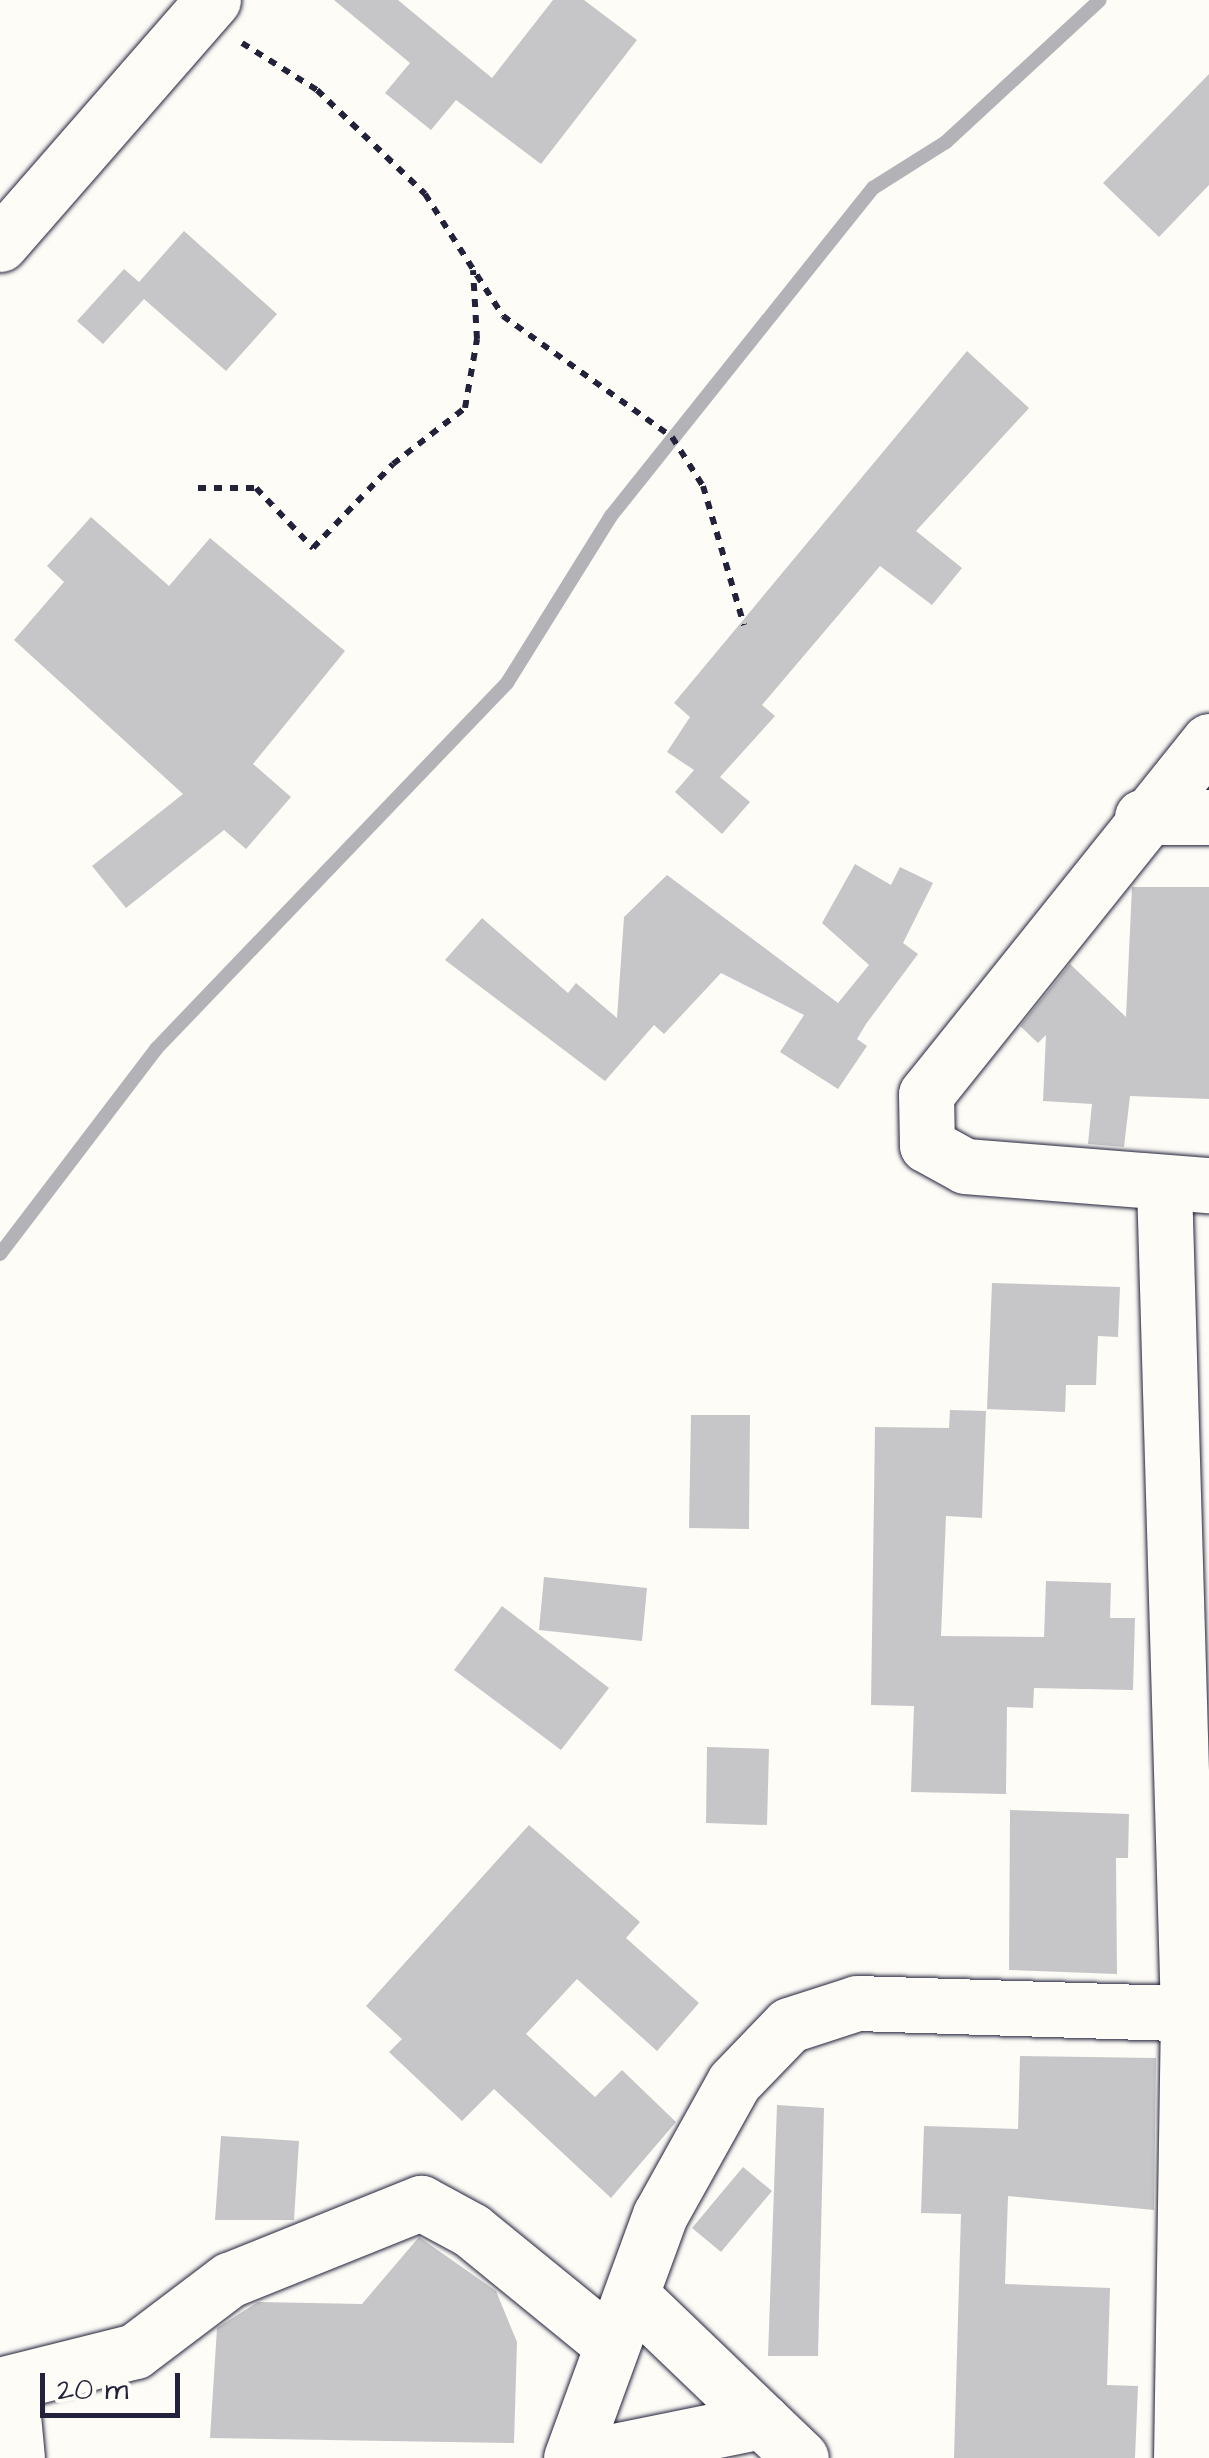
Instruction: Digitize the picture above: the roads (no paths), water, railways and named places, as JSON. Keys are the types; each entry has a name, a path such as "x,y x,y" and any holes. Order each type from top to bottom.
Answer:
{"street":[{"path":"0,244 197,5"},
{"path":"1181,2458 1198,2014 1187,1185 965,1166 927,1145 926,1094 1142,816 1209,741"},
{"path":"1142,816 1209,817"},
{"path":"571,2458 660,2214 724,2098 789,2025 857,2003 1198,2014"},
{"path":"16,2458 5,2384 135,2352 229,2280 420,2203 622,2321 762,2421 801,2458"},
{"path":"580,2458 762,2421"}],"waterway":[{"path":"0,1254 156,1049 507,683 611,516 873,188 946,142 1100,0"}]}
